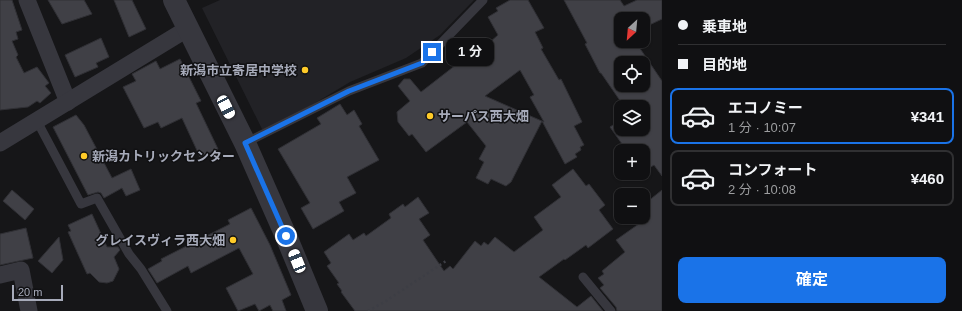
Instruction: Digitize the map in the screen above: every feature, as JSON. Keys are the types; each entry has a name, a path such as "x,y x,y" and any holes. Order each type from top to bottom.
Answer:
{"street":[{"path":"27,0 68,102"},
{"path":"174,0 187,29 245,143 317,311"},
{"path":"0,143 187,29"},
{"path":"0,275 21,270 29,311"}],"lane":[{"path":"245,143 349,91 422,63 483,0"},
{"path":"37,121 82,204 97,198 129,254 141,269 167,311"},
{"path":"583,277 611,311"}],"path":[{"path":"368,311 386,301 446,261"}],"shaded area":[{"name":"新潟市立寄居中学校","path":"220,0 474,0 440,35 406,58 350,82 270,130 262,129 202,8"}],"building":[{"path":"0,0 12,0 22,30 16,32 18,39 12,41 18,55 16,57 24,73 37,67 49,83 45,86 51,93 40,103 37,101 28,107 0,110"},
{"path":"48,0 84,0 92,14 62,24"},
{"path":"114,0 132,0 146,29 129,37"},
{"path":"510,0 528,0 544,28 535,32 543,48 541,49 559,80 561,79 582,122 574,126 584,145 580,147 581,150 575,154 577,157 565,164 542,121 511,182 506,186 491,179 488,184 476,178 484,162 479,159 486,146 467,122 426,152 412,134 409,136 398,122 397,112 410,101 398,86 404,79 410,79 421,92 470,54 472,58 498,35 488,17 498,11 496,8","holes":["520,70 534,95 530,97 544,122 485,96"]},
{"path":"564,0 620,0 624,6 637,0 662,0 662,19 650,25 650,12 614,12 614,48 640,48 645,56 614,56 614,92 600,73 585,44 587,43"},
{"path":"101,38 109,57 96,63 98,67 75,77 65,55"},
{"path":"180,59 201,101 196,103 218,149 200,157 182,118 161,128 158,122 144,128 123,87 136,81 132,74 156,61 160,69"},
{"path":"650,63 662,81 662,176 654,165 650,168 650,144 622,144 616,136 650,136 650,100 620,100 614,92 650,92"},
{"path":"340,104 347,115 354,110 362,124 359,126 379,160 347,177 356,193 339,202 344,211 313,229 301,208 310,203 278,149 321,124 317,118"},
{"name":"新潟カトリックセンター","path":"76,115 84,125 112,178 131,169 140,190 126,196 122,188 104,198 101,193 98,192 88,195 53,127"},
{"path":"614,124 614,133 610,127"},
{"path":"573,169 586,186 589,184 605,205 599,210 613,229 588,248 586,245 539,277 577,307 591,296 603,311 355,311 341,292 342,291 337,284 339,283 327,266 331,263 324,252 349,234 353,240 364,233 366,236 391,218 389,214 403,204 405,207 418,197 429,213 419,219 430,235 423,240 444,271 450,266 453,269 475,241 481,246 484,242 488,245 495,237 514,252 543,230 534,217 561,197 552,185"},
{"path":"12,190 34,209 25,220 3,201"},
{"path":"662,190 662,311 617,311 616,307 600,288 604,285 598,278 604,274 602,271 625,252 616,240 639,224 650,224 650,200"},
{"path":"251,208 270,245 291,295 282,300 286,311 273,311 270,305 259,311 255,304 238,311 226,288 253,274 239,248 191,273 188,266 157,283 148,269 162,261 161,259 230,224 228,220"},
{"path":"92,214 107,247 118,247 120,250 114,257 119,269 113,281 107,283 99,282 90,273 87,274 68,232 71,231 68,225"},
{"path":"26,228 33,258 0,265 0,234"},
{"path":"59,237 63,260 52,273 38,261"}],"place":[{"name":"新潟市立寄居中学校","path":"305,70"},
{"name":"サーパス西大畑","path":"430,116"},
{"name":"新潟カトリックセンター","path":"84,156"},
{"name":"グレイスヴィラ西大畑","path":"233,240"}],"route":[{"path":"286,236 245,143 349,91 422,63 432,52"}]}
